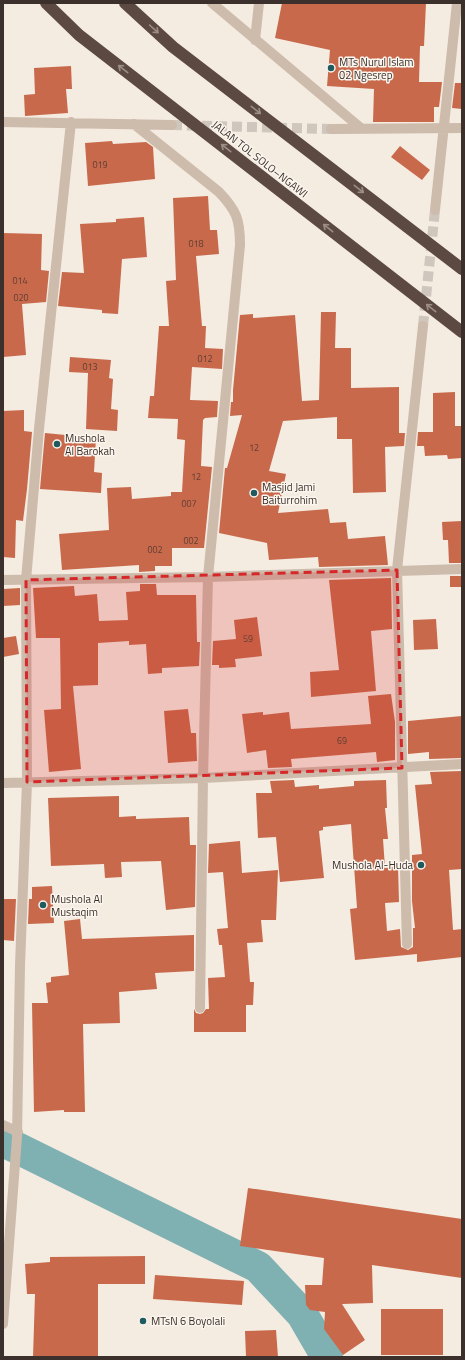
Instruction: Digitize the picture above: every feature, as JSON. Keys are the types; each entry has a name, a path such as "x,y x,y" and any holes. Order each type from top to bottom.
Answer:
{"highway":[{"name":"JALAN TOL SOLO–NGAWI","path":"46,3 79,35 462,332"},
{"path":"125,3 173,47 462,269"}],"street":[{"path":"212,3 362,129"},
{"path":"255,40 259,3"},
{"path":"435,210 457,3"},
{"path":"3,122 71,122 172,125"},
{"path":"3,1324 18,1135 20,965 27,782 26,580 39,429 71,122"},
{"path":"134,124 219,192 232,205 237,214 240,226 240,245 208,577 203,778 200,1008"},
{"path":"332,129 462,128"},
{"path":"408,944 397,570 423,326"},
{"path":"3,580 208,577 462,569"},
{"path":"3,783 203,778 462,764"},
{"path":"3,1125 18,1135"}],"highlighted area":[{"path":"397,570 402,768 27,782 26,580"}],"building":[{"path":"282,3 426,3 424,46 420,46 419,82 442,82 439,107 434,107 434,122 373,122 374,89 327,86 330,50 275,38"},
{"path":"71,66 72,89 66,89 68,113 25,116 24,95 35,94 34,68"},
{"path":"455,83 462,83 462,109 452,108"},
{"path":"112,141 113,144 146,142 153,147 155,179 88,186 85,143"},
{"path":"400,146 430,170 422,180 391,157"},
{"path":"208,196 210,230 217,230 219,254 196,256 202,326 206,326 205,348 223,349 222,369 192,367 190,400 218,401 217,417 205,418 203,420 201,466 212,467 204,548 172,548 172,566 155,566 155,571 139,572 139,565 62,570 59,534 109,530 107,488 131,487 132,499 171,496 171,492 182,492 185,440 177,439 178,419 148,418 150,396 154,396 159,326 169,326 166,281 176,280 173,198"},
{"path":"144,217 147,257 122,259 118,314 102,313 102,310 58,306 62,272 84,273 80,224 116,222 116,219"},
{"path":"3,233 42,234 41,270 49,271 46,302 22,304 26,355 3,357"},
{"path":"321,312 336,312 335,348 351,348 351,388 399,387 399,433 405,433 404,446 385,447 386,492 353,493 352,439 337,439 337,417 283,421 269,471 286,474 278,513 328,509 330,523 346,522 348,539 385,536 388,565 319,567 318,557 269,560 267,543 219,533 225,468 227,468 242,415 230,416 231,402 233,402 240,315 253,314 253,318 295,315 302,401 319,400"},
{"path":"70,357 111,360 109,378 113,379 111,409 118,410 117,431 86,429 88,373 69,372"},
{"path":"455,392 455,426 462,426 462,458 448,459 447,455 425,456 424,446 417,446 418,432 433,432 433,393"},
{"path":"24,410 24,431 32,432 23,521 16,520 15,558 3,557 3,411"},
{"path":"45,433 96,438 94,472 102,473 101,493 40,489"},
{"path":"462,521 462,563 449,563 448,540 443,540 442,522"},
{"path":"450,576 462,576 462,587 450,587"},
{"path":"391,578 392,629 371,631 376,691 311,697 310,672 339,670 329,580"},
{"path":"140,584 156,584 157,595 196,595 197,642 200,642 199,666 162,668 162,673 148,674 146,644 129,645 129,641 98,643 98,685 73,686 81,769 49,772 44,710 61,709 60,638 36,638 33,588 74,586 75,596 97,594 99,621 128,620 126,592 140,591"},
{"path":"20,588 20,605 3,606 3,589"},
{"path":"257,617 262,656 235,659 236,667 219,668 219,665 212,665 213,641 236,639 234,620"},
{"path":"436,619 438,649 414,650 413,620"},
{"path":"16,636 19,654 3,657 3,638"},
{"path":"391,694 395,722 395,760 377,762 376,752 291,759 292,767 268,768 266,750 247,753 242,714 263,712 263,715 289,712 291,729 371,724 368,696"},
{"path":"188,709 191,733 196,733 197,761 168,763 164,711"},
{"path":"462,716 462,758 429,759 429,752 408,754 408,721"},
{"path":"462,771 462,869 449,870 453,930 462,929 462,957 417,962 417,954 355,960 350,909 357,908 351,824 323,827 323,830 319,831 324,878 280,882 276,837 258,838 256,793 272,793 270,781 294,780 295,787 319,785 319,789 354,786 354,781 386,780 387,808 385,808 388,839 383,839 385,868 398,866 399,902 385,903 387,931 400,929 401,947 408,950 413,947 413,928 415,928 412,901 412,855 422,854 415,785 432,784 430,772"},
{"path":"119,796 119,817 136,816 136,819 189,817 190,845 196,845 195,907 166,910 161,861 121,862 122,877 105,878 104,864 51,866 48,798"},
{"path":"240,841 242,873 278,870 276,920 261,920 263,942 247,943 250,982 254,982 253,1005 246,1005 246,1032 194,1032 194,1009 196,1013 200,1014 206,1009 209,1009 208,978 225,977 222,945 219,945 217,929 228,928 223,872 208,873 209,844"},
{"name":"Mushola Al Mustaqim","path":"52,886 54,923 28,924 29,899 32,899 32,887"},
{"path":"3,899 16,899 14,941 3,940"},
{"path":"80,919 82,939 194,935 194,971 155,973 157,989 119,992 120,1023 83,1024 85,1112 64,1112 64,1110 34,1112 32,1003 48,1003 46,983 51,982 51,977 69,975 64,921"},
{"path":"248,1188 462,1219 462,1278 372,1265 373,1303 342,1304 365,1340 343,1355 324,1329 325,1312 310,1310 306,1305 305,1285 322,1285 324,1258 240,1246"},
{"path":"145,1256 145,1284 98,1284 98,1357 33,1357 35,1294 27,1294 25,1264 50,1262 50,1257"},
{"path":"155,1275 244,1281 242,1305 153,1299"},
{"path":"381,1309 443,1309 443,1355 381,1355"},
{"path":"276,1330 278,1357 246,1357 245,1331"}],"waterway":[{"path":"3,1141 258,1267 302,1314 327,1357"}],"tunnel":[{"path":"172,125 331,129"},
{"path":"423,326 435,210"}],"place":[{"name":"MTs Nurul Islam 02 Ngesrep","path":"331,68"},
{"name":"Mushola Al Barokah","path":"57,444"},
{"name":"Masjid Jami Baiturrohim","path":"254,493"},
{"name":"Mushola Al-Huda","path":"421,865"},
{"name":"Mushola Al Mustaqim","path":"43,905"},
{"name":"MTsN 6 Boyolali","path":"143,1321"}]}
